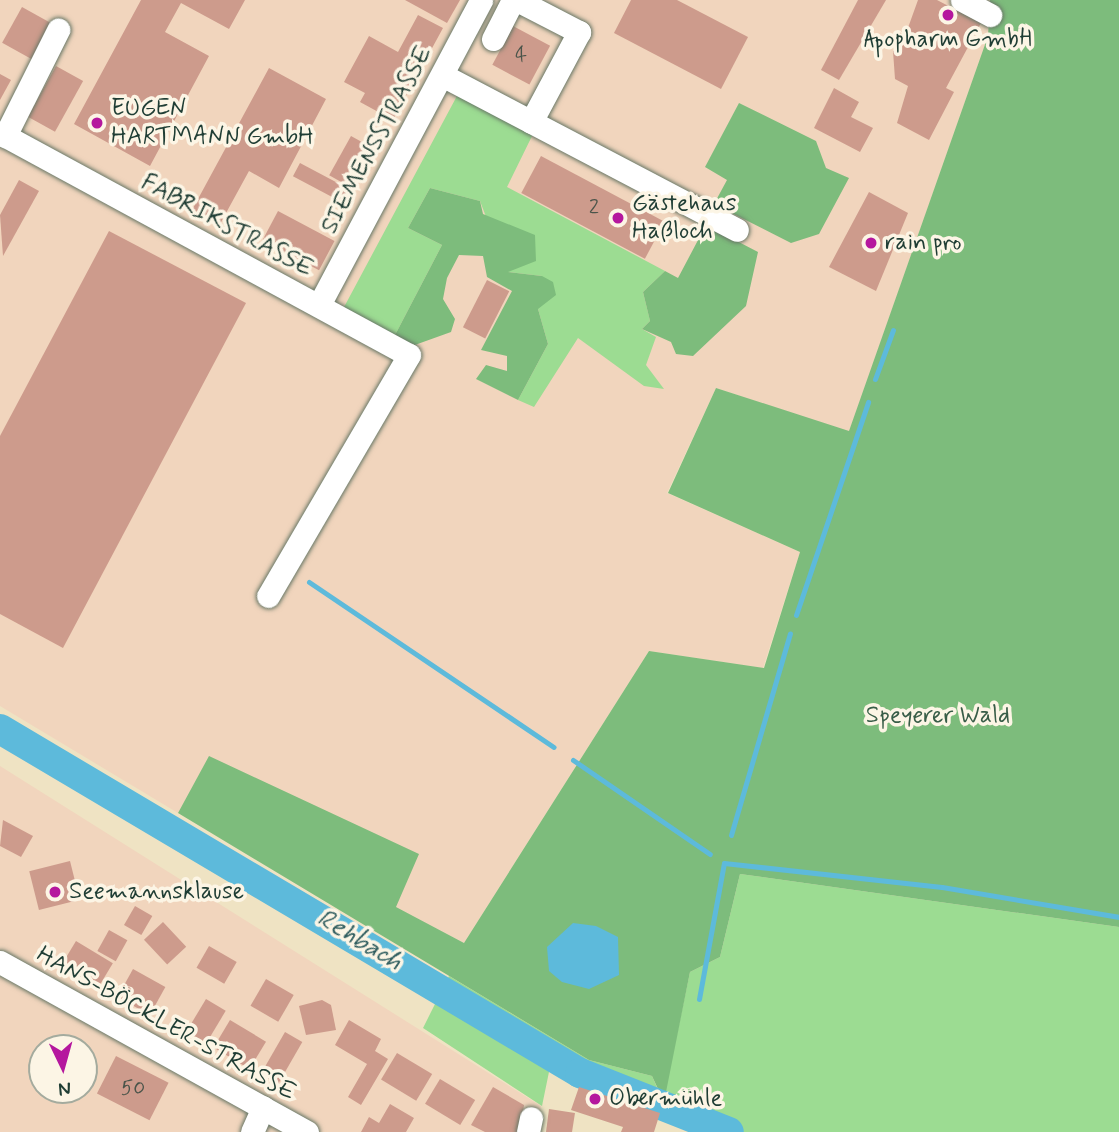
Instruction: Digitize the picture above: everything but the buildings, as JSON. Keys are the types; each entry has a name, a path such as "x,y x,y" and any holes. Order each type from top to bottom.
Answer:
{"street":[{"name":"SIEMENSSTRASSE","path":"319,305 481,0"},
{"path":"493,39 515,0 579,32 531,122"},
{"path":"962,0 990,15"},
{"path":"3,134 58,30"},
{"path":"442,75 737,230"},
{"name":"FABRIKSTRASSE","path":"3,134 409,355 268,596"},
{"name":"HANS-BÖCKLER-STRASSE","path":"0,962 307,1132"},
{"path":"252,1132 263,1107"}],"shaded area":[{"path":"0,0 990,0 988,36 849,432 716,388 667,493 800,552 763,668 649,651 464,943 395,907 418,854 209,757 178,813 0,706"},
{"path":"0,766 541,1106 536,1132 0,1132"}],"green space":[{"name":"Speyerer Wald","path":"990,0 1119,0 1119,927 740,874 720,957 690,972 664,1102 652,1076 589,1060 178,813 209,756 419,854 396,907 464,943 649,651 764,668 800,552 668,493 716,388 849,431 988,36"},
{"path":"458,94 533,134 507,187 665,271 643,292 650,321 642,329 656,337 646,365 664,389 644,386 578,338 534,407 518,400 548,344 538,309 542,276 507,272 480,201 430,188 408,228 442,245 394,337 343,309"},
{"path":"739,103 816,141 826,168 849,178 819,234 791,243 714,204 727,180 705,167"},
{"path":"430,188 480,201 483,214 535,235 536,261 508,272 542,276 553,282 556,295 538,309 548,344 518,400 476,379 486,365 507,371 507,356 481,350 512,291 487,277 483,256 459,255 447,278 443,299 455,319 451,332 412,346 394,337 442,245 408,228"},
{"path":"706,225 758,252 746,306 693,356 676,354 671,342 642,329 650,321 643,292 665,271 678,278"},
{"path":"740,874 1119,927 1119,1132 715,1132 550,1067 542,1106 423,1028 449,976 589,1060 652,1076 663,1101 690,972 720,957"}],"water":[{"path":"573,923 596,926 618,937 619,975 589,989 562,982 549,971 547,947"}],"waterway":[{"path":"875,379 893,330"},
{"path":"796,615 868,402"},
{"path":"309,582 554,747"},
{"path":"731,835 790,633"},
{"name":"Rehbach","path":"0,729 580,1073 729,1132"},
{"path":"573,760 710,854"},
{"path":"699,999 724,863 942,887 1119,917"}],"place":[{"name":"Apopharm GmbH","path":"948,15"},
{"name":"EUGEN HARTMANN GmbH","path":"97,123"},
{"name":"Gästehaus Haßloch","path":"618,218"},
{"name":"rain pro","path":"871,243"},
{"name":"Seemannsklause","path":"55,892"},
{"name":"Obermühle","path":"595,1099"}]}
